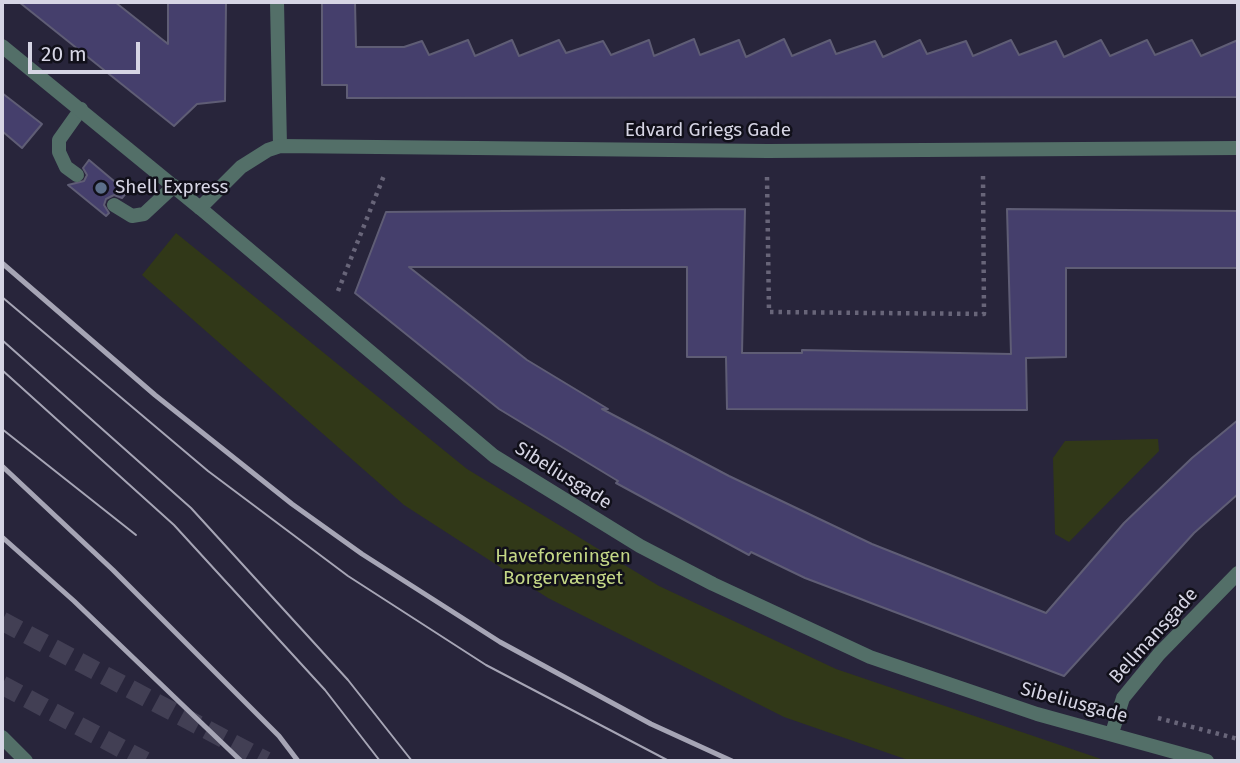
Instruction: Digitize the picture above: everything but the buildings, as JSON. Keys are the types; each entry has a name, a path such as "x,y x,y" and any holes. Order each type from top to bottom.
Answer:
{"street":[{"path":"277,2 280,146"},
{"name":"Sibeliusgade","path":"2,47 174,186 494,456 640,545 713,584 883,662 1037,714 1207,761"},
{"path":"77,175 66,167 59,152 59,140 81,109"},
{"name":"Edvard Griegs Gade","path":"200,208 241,167 268,150 280,146 768,151 1238,148"},
{"path":"114,205 132,216 144,214 174,186"},
{"name":"Bellmansgade","path":"1112,733 1123,698 1159,654 1238,573"},
{"path":"2,737 26,761"}],"path":[{"path":"328,318 394,148"},
{"path":"768,151 769,312 984,314 983,151"},
{"path":"1170,720 1238,739"}],"green space":[{"name":"Haveforeningen Borgervænget","path":"176,233 467,469 659,586 836,669 1107,761 911,761 784,717 548,598 404,505 142,275"},
{"path":"1158,439 1159,451 1069,542 1055,534 1053,458 1065,441"}],"tunnel":[{"path":"2,621 266,761"},
{"path":"2,685 145,761"}],"tram line":[{"path":"2,297 208,471 348,576 486,665 669,761"},
{"path":"2,340 191,508 348,680 412,761"},
{"path":"2,370 174,525 325,690 380,761"},
{"path":"2,429 136,535"}],"railway":[{"path":"2,263 155,395 292,504 362,554 500,642 651,724 732,761"},
{"path":"2,466 113,570 279,736 298,761"},
{"path":"2,537 74,601 241,761"}],"place":[{"name":"Shell Express","path":"101,188"}]}
